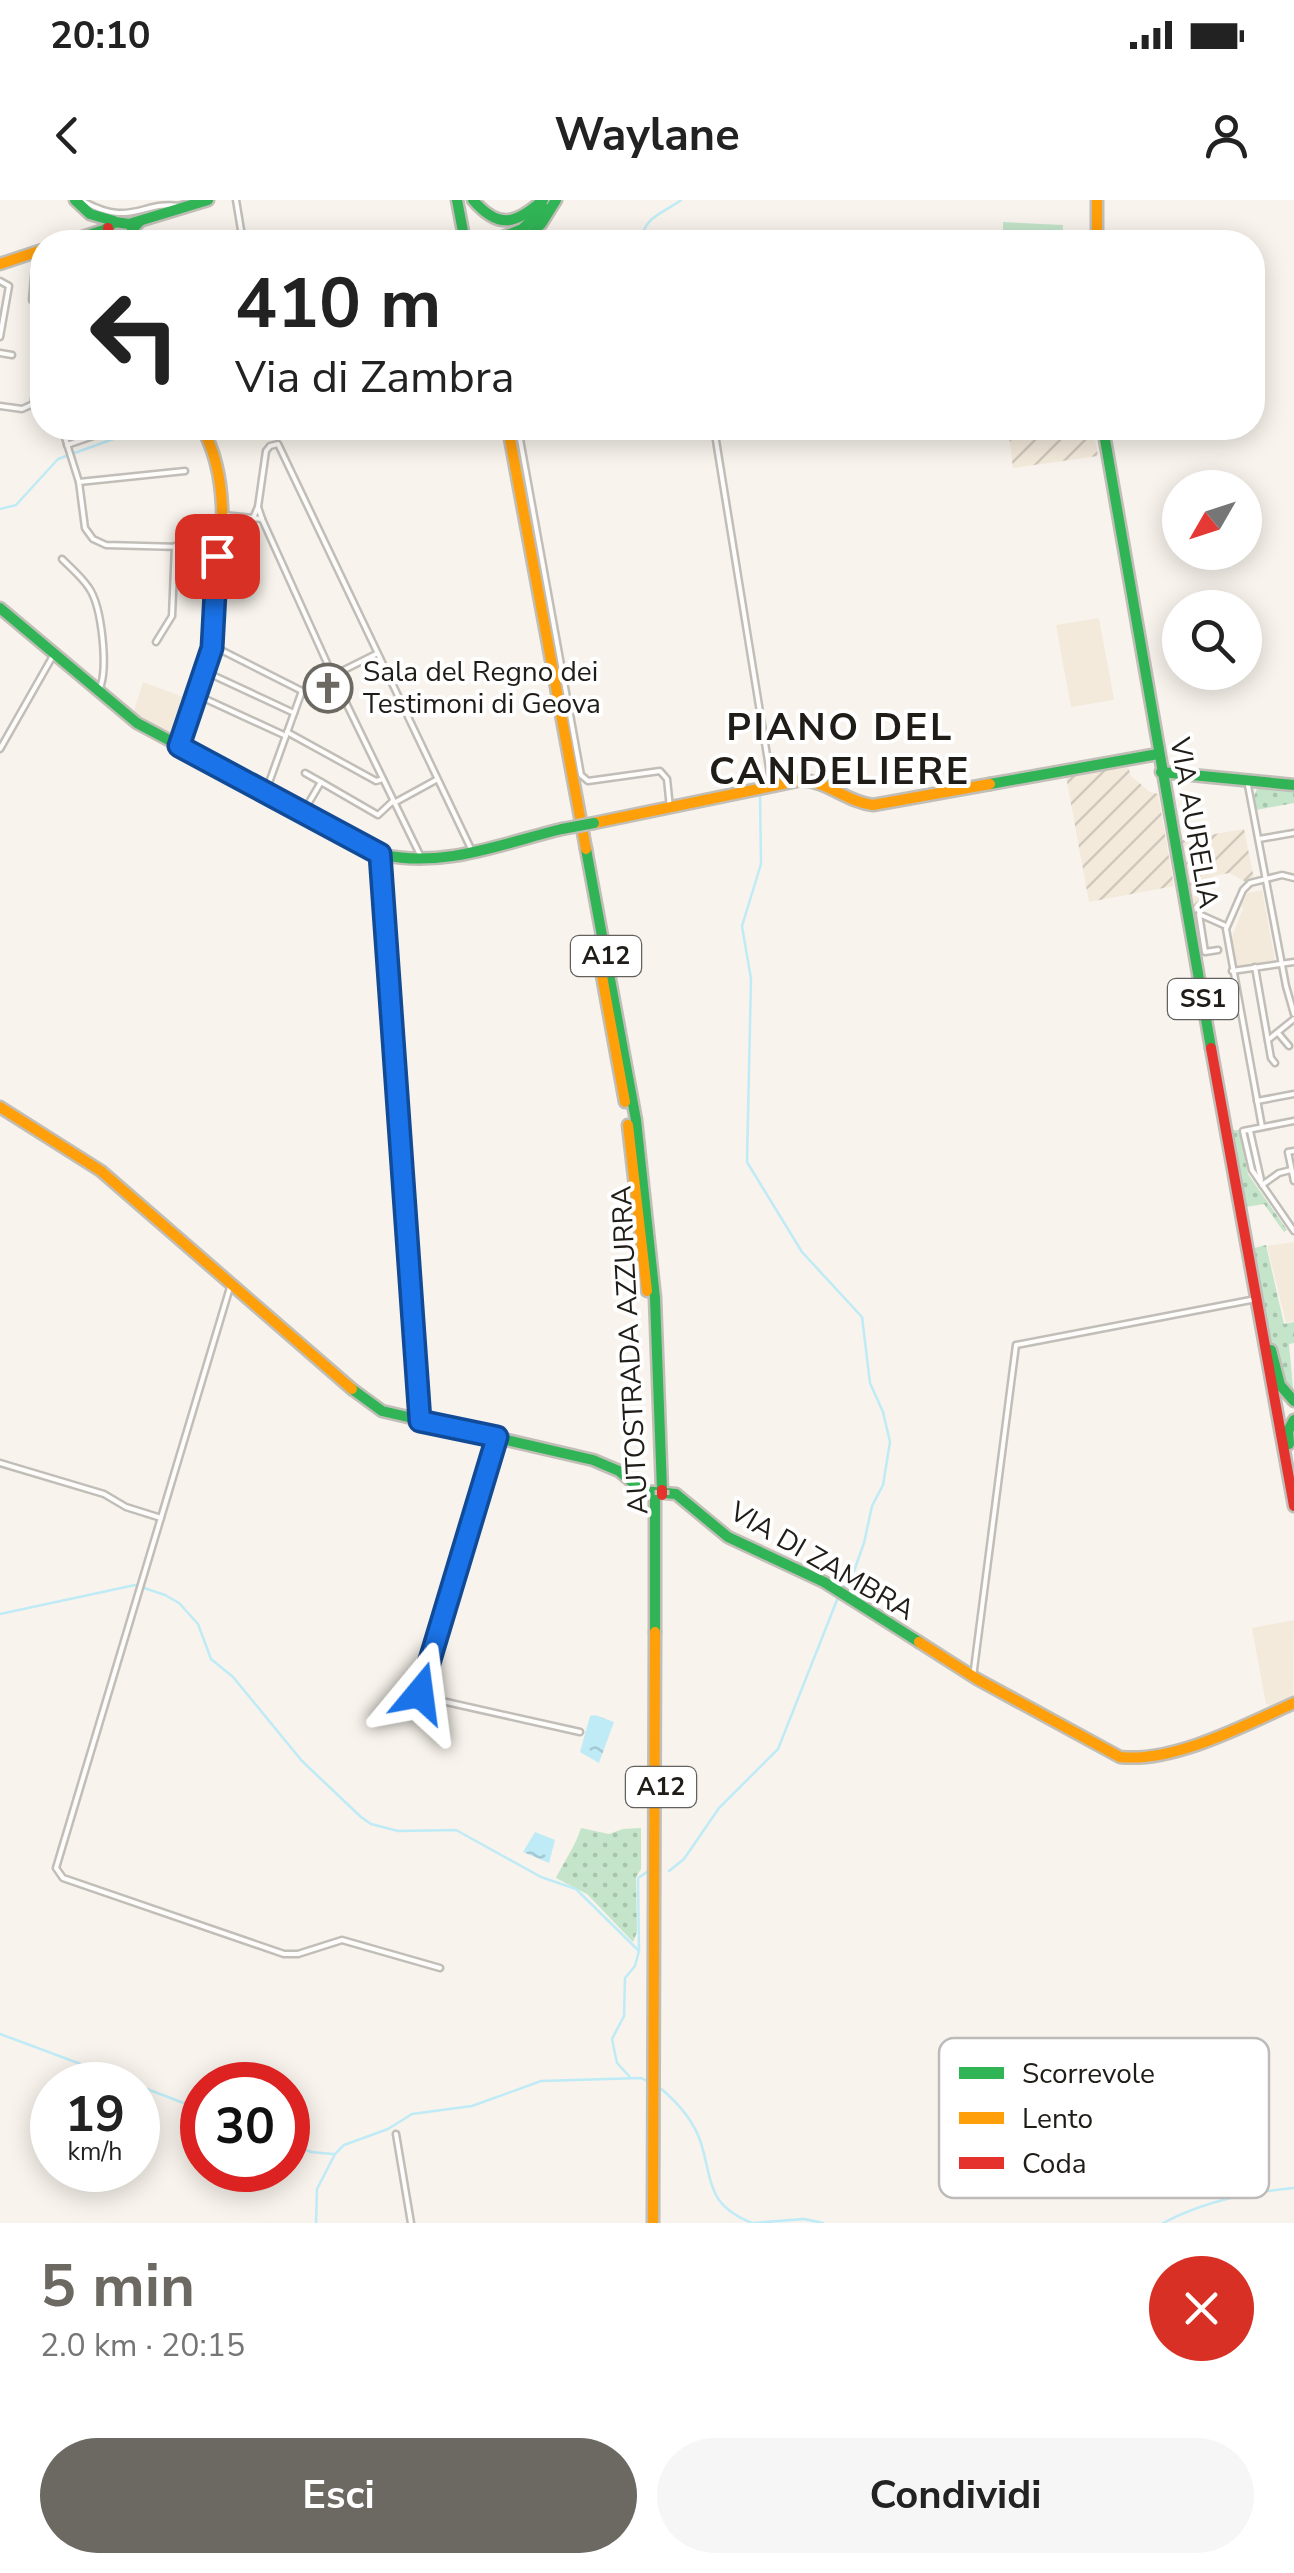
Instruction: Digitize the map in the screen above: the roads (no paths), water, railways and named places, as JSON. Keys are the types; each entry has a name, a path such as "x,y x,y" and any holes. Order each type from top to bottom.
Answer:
{"main road":[{"path":"82,201 90,214 109,229 132,230 208,200"},
{"path":"458,200 464,230"},
{"path":"474,200 488,216 504,222 524,216 550,200"},
{"path":"519,230 550,200"},
{"path":"522,230 550,200"},
{"path":"534,230 543,221 550,200"},
{"path":"1096,200 1097,230"},
{"path":"0,264 30,257"},
{"path":"179,746 213,646 221,514 219,465 208,440"},
{"name":"AUTOSTRADA AZZURRA","path":"506,440 630,1136 649,1316 659,1492 656,2223"},
{"name":"VIA AURELIA","path":"1105,440 1161,772 1292,1486"},
{"path":"0,608 137,724 398,860 473,853 562,829 772,786 816,780 851,802 873,805 1158,754"},
{"path":"1161,772 1294,785"},
{"name":"VIA DI ZAMBRA","path":"0,1107 101,1171 369,1402 388,1413 602,1463 622,1473 643,1491 676,1494 728,1537 841,1592 973,1676 1130,1760 1190,1744 1294,1703"},
{"name":"VIA AURELIA","path":"1244,1227 1291,1467 1294,1506"},
{"path":"1260,1320 1292,1486"},
{"path":"1268,1342 1280,1384 1294,1402 1280,1411"},
{"path":"1280,1411 1294,1418 1288,1434 1291,1467"}],"street":[{"path":"236,200 241,230"},
{"path":"82,201 116,214 166,203 184,208"},
{"path":"0,280 9,285 0,337"},
{"path":"0,353 12,355"},
{"path":"0,406 22,409 30,405"},
{"path":"66,440 79,482 85,528 97,542 218,548"},
{"path":"68,448 87,440"},
{"path":"520,440 581,776 589,781 660,771 666,779 670,808"},
{"path":"716,440 772,786"},
{"path":"254,518 266,451 278,444 473,853"},
{"path":"79,482 185,471"},
{"path":"258,507 332,674 422,859"},
{"path":"221,514 262,520"},
{"path":"156,642 173,614 175,546"},
{"path":"62,559 88,586 95,600 105,669 98,692"},
{"path":"213,646 302,691"},
{"path":"0,749 54,654"},
{"path":"266,791 302,691 376,654"},
{"path":"205,672 294,712"},
{"path":"196,694 287,734 376,781 382,779"},
{"path":"305,772 378,815 393,802 436,780"},
{"path":"1246,780 1250,796"},
{"path":"1246,780 1250,796"},
{"path":"1246,780 1294,1017 1268,1040"},
{"path":"304,812 321,782"},
{"path":"1258,839 1294,832"},
{"path":"380,854 420,1421"},
{"path":"1262,1127 1226,926 1246,886 1286,874 1294,878"},
{"path":"1218,950 1206,952 1199,914 1226,926"},
{"path":"1232,971 1294,962"},
{"path":"1255,968 1275,1062"},
{"path":"1278,1032 1289,1046"},
{"path":"1257,1101 1294,1094"},
{"path":"1294,1121 1247,1130 1250,1166 1294,1231"},
{"path":"1280,1154 1291,1151 1294,1181"},
{"path":"1262,1185 1292,1170"},
{"path":"231,1284 55,1862 58,1873 284,1954 298,1954 342,1940 440,1968"},
{"path":"973,1676 1016,1345 1256,1299"},
{"path":"497,1437 420,1693 580,1732"},
{"path":"0,1463 108,1496 126,1507 161,1518"},
{"path":"396,2134 411,2223"}],"water":[{"path":"590,1716 614,1722 599,1763 580,1752"},
{"path":"535,1832 555,1840 549,1863 523,1852"}],"waterway":[{"path":"644,230 655,217 681,200"},
{"path":"0,509 16,505 58,459 111,440"},
{"path":"760,793 761,864 742,926 751,979 747,1162 802,1252 862,1317 870,1383 883,1412 890,1442 883,1485 872,1506 854,1571 843,1589"},
{"path":"0,1614 135,1585 165,1595 179,1603 198,1624 211,1659 233,1677 302,1761 361,1817 371,1824 398,1831 456,1830 541,1877 576,1889 639,1951"},
{"path":"669,1871 684,1859 719,1808 778,1749 839,1595"},
{"path":"630,2077 617,2063 612,2039 624,2016 625,1978 635,1966 639,1951 638,1878 647,1872"},
{"path":"0,2034 75,2062"},
{"path":"316,2223 317,2189 335,2154 344,2145 388,2129 412,2114 472,2106 541,2081 647,2081"},
{"path":"659,2087 694,2127 719,2200 752,2223"},
{"path":"160,2094 180,2102"},
{"path":"310,2152 333,2154"},
{"path":"1269,2191 1294,2188"},
{"path":"1163,2223 1232,2198"},
{"path":"754,2223 804,2219 823,2223"}],"place":[{"name":"Sala del Regno dei Testimoni di Geova","path":"328,688"}],"district":[{"name":"PIANO DEL CANDELIERE","path":"840,749"}]}
